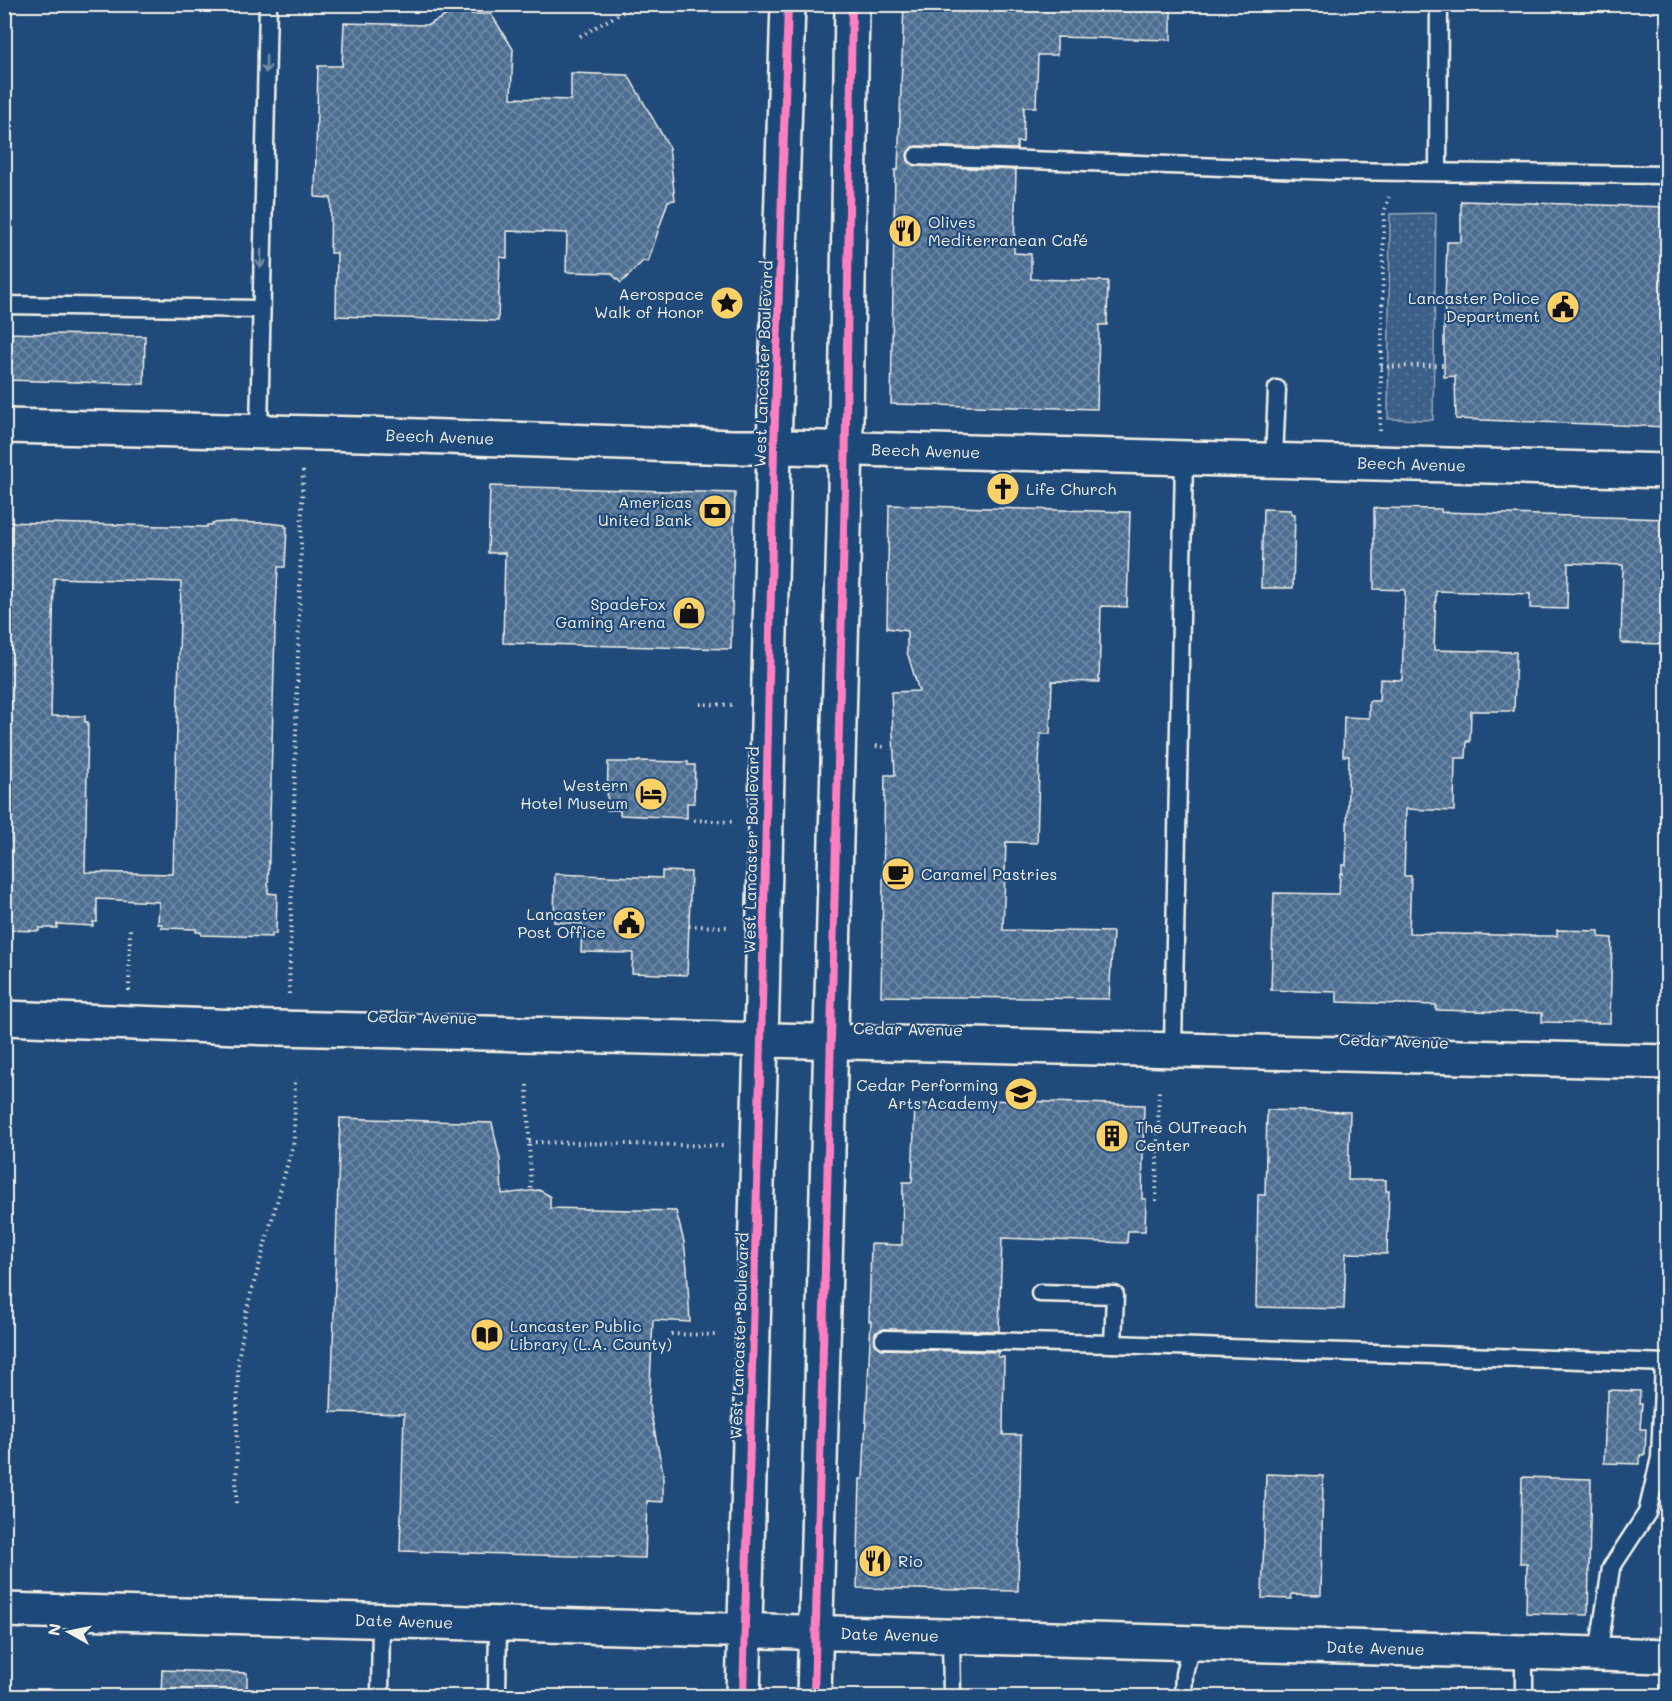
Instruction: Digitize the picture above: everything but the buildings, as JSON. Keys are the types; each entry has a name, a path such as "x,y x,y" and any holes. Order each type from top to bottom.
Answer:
{"street":[{"name":"West Lancaster Boulevard","path":"743,1696 774,447 788,4"},
{"path":"814,1696 846,448 852,4"},
{"name":"Beech Avenue","path":"4,426 1668,471"},
{"name":"Cedar Avenue","path":"4,1018 240,1027 1173,1048 1668,1062"},
{"name":"Date Avenue","path":"4,1610 1668,1656"}],"lane":[{"path":"259,432 268,4"},
{"path":"1438,172 1439,4"},
{"path":"917,156 1398,172 1668,175"},
{"path":"4,305 260,309"},
{"path":"1274,460 1276,389"},
{"path":"1173,1048 1184,458"},
{"path":"1040,1293 1115,1295 1113,1344"},
{"path":"884,1339 1113,1344 1666,1363 1660,1458 1647,1513 1611,1568 1598,1654"},
{"path":"380,1696 381,1620"},
{"path":"497,1696 498,1623"},
{"path":"951,1636 952,1696"},
{"path":"1184,1696 1184,1674 1191,1644"},
{"path":"1524,1652 1524,1696"}],"path":[{"path":"580,36 638,4"},
{"path":"1380,462 1384,212 1398,172"},
{"path":"1381,367 1444,365"},
{"path":"289,994 303,469"},
{"path":"876,747 886,747"},
{"path":"694,820 735,822"},
{"path":"689,926 732,927"},
{"path":"129,992 130,928"},
{"path":"236,1503 238,1361 247,1308 294,1141 295,1078"},
{"path":"527,1085 531,1190"},
{"path":"1156,1202 1159,1089"},
{"path":"529,1142 726,1146"},
{"path":"671,1334 719,1335"}],"shaded area":[{"path":"1436,213 1433,420 1388,419 1390,214"}],"cycle path":[{"path":"743,1696 774,447 788,4"},
{"path":"814,1696 845,490 852,4"}],"place":[{"name":"Olives Mediterranean Café","path":"905,231"},
{"name":"Aerospace Walk of Honor","path":"727,303"},
{"name":"Lancaster Police Department","path":"1563,307"},
{"name":"Life Church","path":"1003,489"},
{"name":"Americas United Bank","path":"715,511"},
{"name":"SpadeFox Gaming Arena","path":"689,613"},
{"name":"Western Hotel Museum","path":"651,794"},
{"name":"Caramel Pastries","path":"898,874"},
{"name":"Lancaster Post Office","path":"629,923"},
{"name":"Cedar Performing Arts Academy","path":"1021,1094"},
{"name":"The OUTreach Center","path":"1112,1136"},
{"name":"Lancaster Public Library (L.A. County)","path":"487,1335"},
{"name":"Rio","path":"875,1561"}]}
